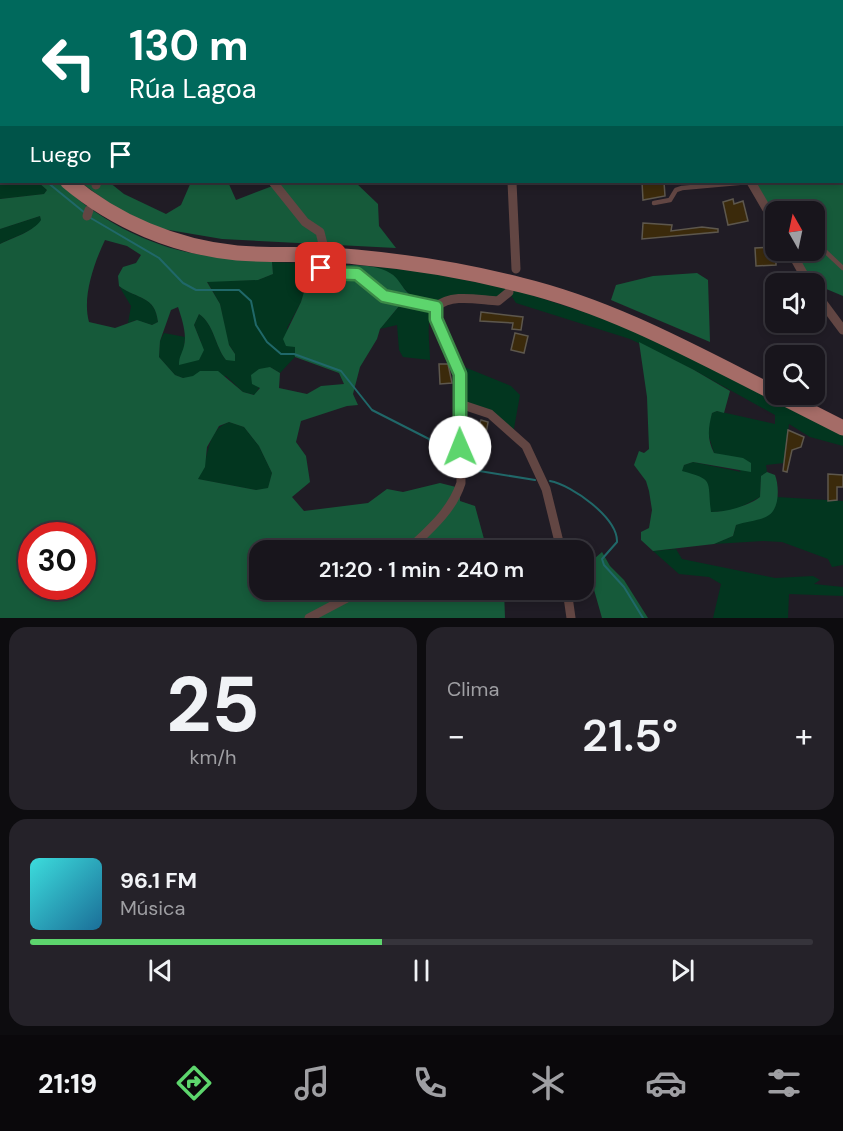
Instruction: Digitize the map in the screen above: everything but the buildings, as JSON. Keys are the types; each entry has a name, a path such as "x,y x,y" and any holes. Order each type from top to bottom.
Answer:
{"main road":[{"path":"69,183 85,196 131,224 161,237 195,246 235,252 354,257 433,266 522,285 573,300 676,342 765,388"},
{"path":"798,405 843,428"}],"street":[{"path":"843,82 843,92"},
{"path":"274,183 305,222 320,232 323,244"},
{"path":"512,183 516,269"},
{"path":"751,183 764,204"},
{"path":"321,268 324,273 357,274 384,296 436,307"},
{"path":"418,540 445,513 457,497 461,483 460,374 436,319 436,307 444,300 465,298 498,301 509,292"},
{"path":"825,306 843,330"},
{"path":"460,404 490,414 526,446 546,489 559,540"},
{"path":"309,618 343,600"},
{"path":"568,600 571,618"}],"lane":[{"path":"654,203 670,200 672,194 682,188 739,183"},
{"path":"825,251 843,268"}],"green space":[{"path":"0,183 39,183 47,190 44,194 0,199"},
{"path":"39,183 60,183 88,207 141,237 197,254 272,262 273,274 258,280 207,282 220,304 235,361 226,360 208,323 199,314 194,325 204,350 199,360 179,365 185,341 178,307 171,310 160,341 159,357 175,375 183,378 193,376 200,371 218,371 243,392 254,395 260,388 252,384 251,375 259,369 270,367 280,373 279,388 307,394 321,386 344,384 339,373 295,357 295,347 286,346 283,339 301,302 307,282 320,276 324,264 375,267 390,273 409,294 380,329 377,339 360,367 353,394 358,405 347,406 301,421 296,442 306,456 310,482 292,497 304,511 368,503 387,489 403,492 440,483 460,488 460,501 475,506 484,540 249,540 249,600 504,600 505,618 0,618 0,244 28,231 41,220 40,216 0,229 0,199 44,194 47,190","holes":["105,240 127,246 141,255 136,263 123,267 118,276 119,286 149,302 156,313 158,322 152,325 137,320 115,328 89,322 88,291 93,269","229,422 244,427 259,446 272,473 268,488 256,490 198,479 205,467 207,447 219,426"]},
{"path":"81,183 110,183 124,194 166,214 181,205 191,183 228,183 236,200 280,183 356,183 378,204 379,226 396,248 222,239 157,228 115,207"},
{"path":"752,183 843,183 843,296 825,288 825,273 805,273 797,261 825,261 825,201 765,201 765,207"},
{"path":"40,216 42,220 33,228 0,244 0,229"},
{"path":"272,262 324,264 324,273 307,282 301,302 287,328 295,347 295,357 280,373 270,367 255,395 243,392 226,376 183,378 175,375 159,357 160,341 164,333 185,337 184,348 201,342 194,325 199,314 208,323 226,360 235,354 228,343 220,304 207,281 258,280 273,274"},
{"path":"369,266 424,272 516,290 630,327 765,394 765,405 787,405 843,433 843,446 810,437 789,424 784,463 766,465 767,472 761,476 760,497 733,511 711,512 681,472 684,465 693,462 741,472 725,456 714,453 707,430 712,413 717,411 775,424 775,415 694,370 630,339 516,303 509,292 498,301 459,300 440,306 433,311 430,318 430,360 403,357 399,350 397,325 380,329 409,294 390,273"},
{"path":"697,273 708,280 710,342 611,300 616,285 653,276"},
{"path":"119,286 149,302 156,313 158,322 152,325 136,320 128,323 131,306"},
{"path":"639,342 730,391 724,413 717,411 712,413 709,429 710,443 714,453 743,458 751,463 751,472 693,462 684,465 682,471 705,479 709,487 711,512 737,508 760,497 761,476 767,472 775,475 778,490 773,512 762,519 736,525 733,536 714,544 653,551 641,540 641,532 649,528 652,510 646,481 634,465 639,451 644,453 649,449 647,397"},
{"path":"457,364 511,386 520,395 513,434 490,414 460,404"},
{"path":"229,422 244,427 259,446 272,473 268,489 256,490 197,479 215,432"},
{"path":"777,497 843,501 843,565 832,567 828,559 782,542 714,544 733,536 736,525 776,502"},
{"path":"676,549 682,559 775,578 813,576 820,580 814,584 843,587 843,596 789,594 788,618 713,618 721,584 709,577 679,574 653,551"},
{"path":"602,552 610,566 624,580 648,618 602,618 594,590 594,559"}],"waterway":[{"path":"48,183 85,213"},
{"path":"89,217 159,258 183,283 196,290 239,290 251,301 256,325 267,342 281,354 294,354 341,371 372,410 429,439 455,467"},
{"path":"467,469 535,480"},
{"path":"550,481 581,496 602,513 610,523 617,542 602,559 604,565 624,587 643,618"}],"route":[{"path":"321,268 324,273 357,274 384,296 436,307 436,319 455,358 460,374 460,447"}]}
